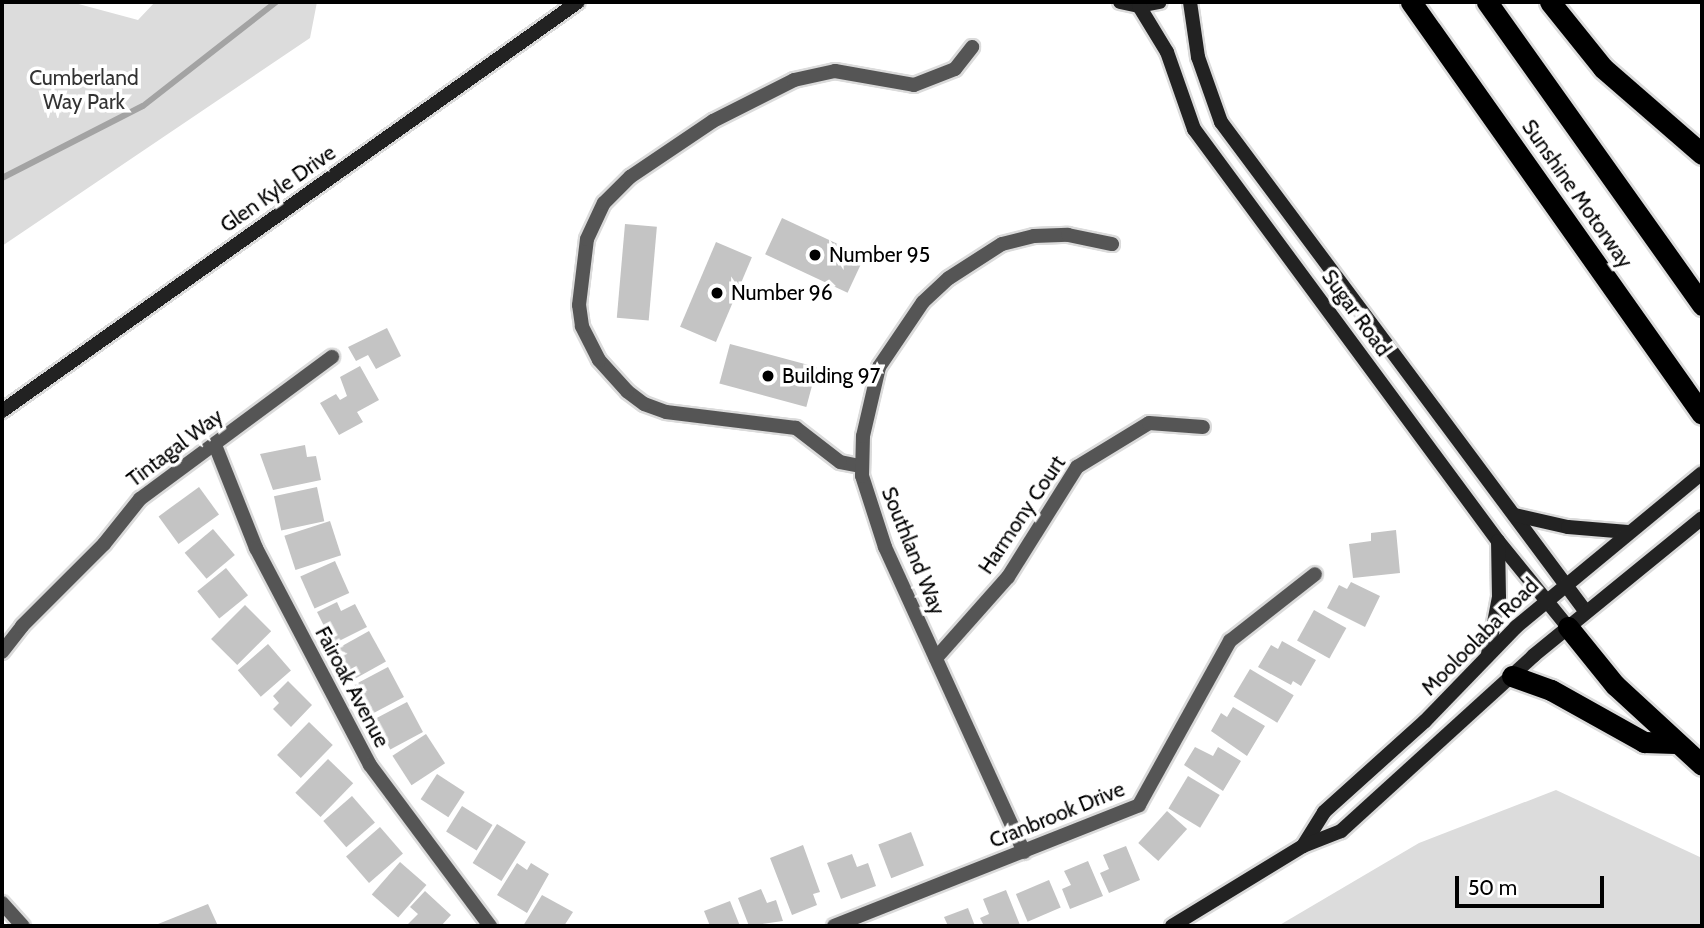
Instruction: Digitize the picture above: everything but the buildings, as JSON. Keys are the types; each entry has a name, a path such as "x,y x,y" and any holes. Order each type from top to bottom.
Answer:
{"highway":[{"name":"Sunshine Motorway","path":"1411,2 1702,414"},
{"name":"Sunshine Motorway","path":"1487,2 1702,305"},
{"path":"1550,2 1603,68 1702,154"},
{"path":"1568,626 1615,685 1702,765"},
{"path":"1512,676 1551,690 1644,742 1675,743"}],"main road":[{"name":"Glen Kyle Drive","path":"2,411 578,2"},
{"path":"1120,2 1139,6 1160,2"},
{"name":"Sugar Road","path":"1190,2 1198,57 1221,122 1586,612"},
{"name":"Sugar Road","path":"1139,6 1167,52 1195,129 1498,541 1568,626"},
{"name":"Mooloolaba Road","path":"1303,846 1324,812 1425,721 1488,654 1545,600 1702,473"},
{"path":"1516,515 1568,527 1628,532"},
{"name":"Mooloolaba Road","path":"1172,926 1303,846 1340,831 1568,626 1702,518"},
{"path":"1488,654 1499,597 1498,541"}],"street":[{"path":"860,466 840,462 801,429 666,412 644,404 627,391 599,360 582,326 579,305 587,239 604,203 630,177 713,121 793,80 835,71 914,86 955,69 972,47"},
{"name":"Southland Way","path":"1024,852 885,547 860,466 869,401 879,367 909,318 949,278 1002,244 1034,236 1068,235 1112,244"},
{"name":"Tintagal Way","path":"2,652 22,626 104,544 131,508 332,357"},
{"name":"Harmony Court","path":"936,658 1008,576 1077,467 1149,423 1203,426"},
{"name":"Fairoak Avenue","path":"215,445 256,548 370,765 490,926"},
{"name":"Cranbrook Drive","path":"834,926 1139,805 1230,641 1315,574"},
{"path":"2,904 23,926"}],"green space":[{"name":"Cumberland Way Park","path":"2,2 71,2 138,20 155,2 317,2 310,38 2,246"},
{"path":"1556,790 1702,858 1702,926 1278,926 1419,843"}],"waterway":[{"path":"2,178 143,106 276,2"}],"place":[{"name":"Number 95","path":"815,255"},
{"name":"Number 96","path":"717,293"},
{"name":"Building 97","path":"768,376"}]}
